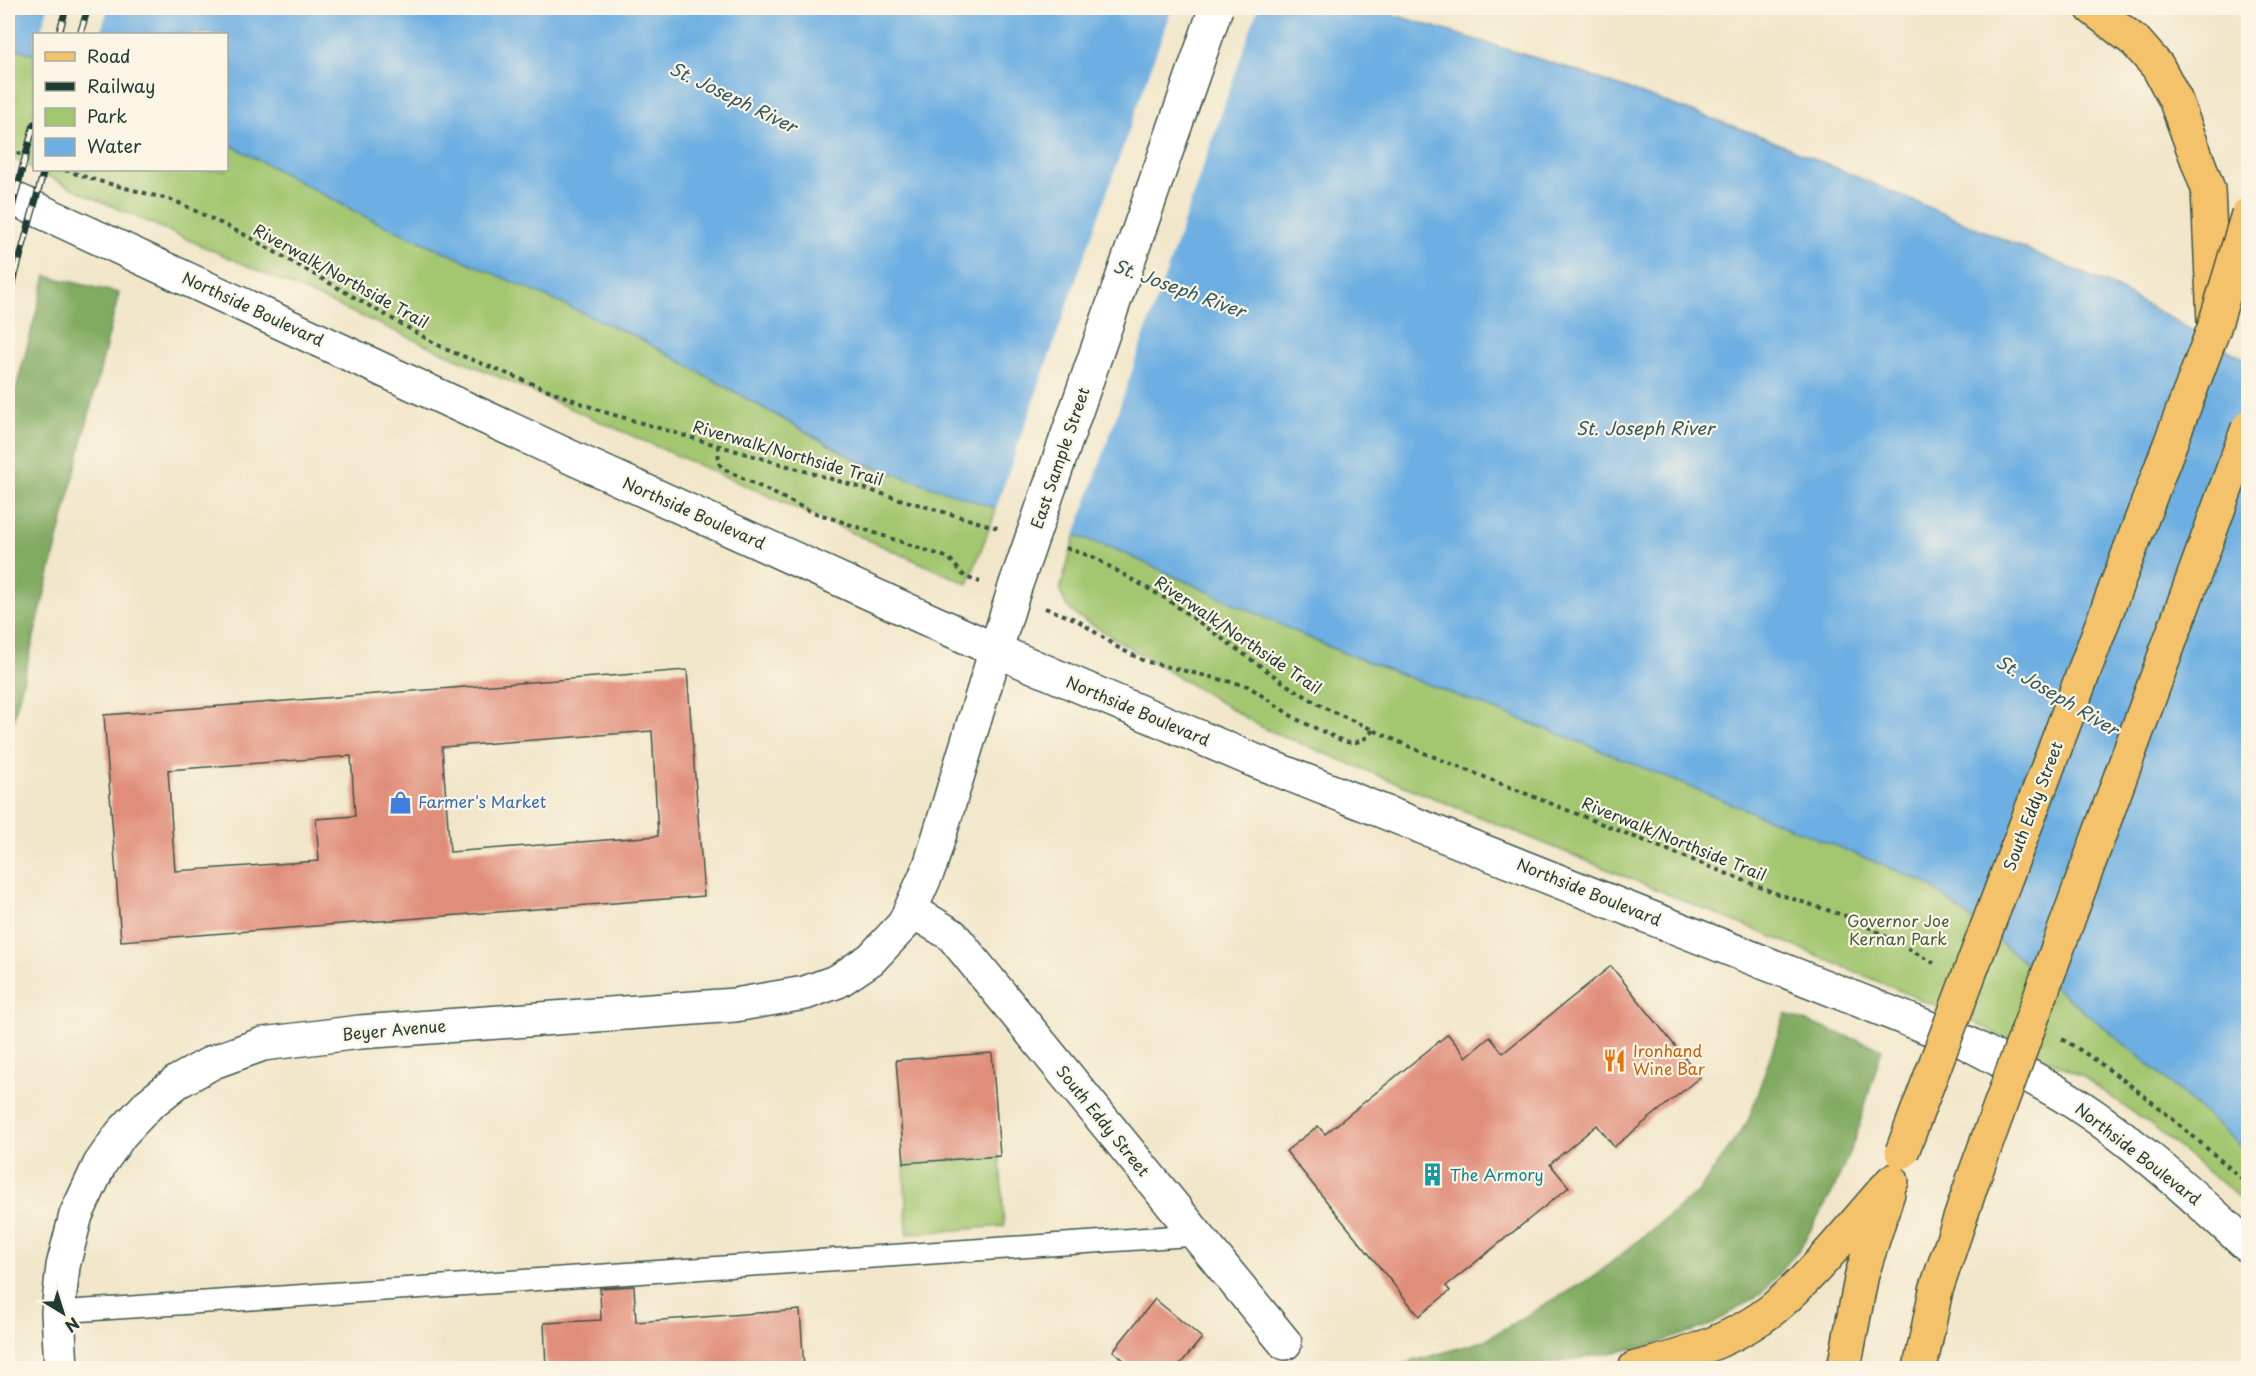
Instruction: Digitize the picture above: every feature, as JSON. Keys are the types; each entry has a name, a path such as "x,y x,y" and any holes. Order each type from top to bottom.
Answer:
{"main road":[{"path":"2092,8 2136,42 2158,67 2175,99 2208,189 2214,328"},
{"name":"South Eddy Street","path":"1845,1360 1862,1274 1897,1167 2214,328 2248,214"},
{"path":"1921,1363 1936,1290 1974,1177 2231,480 2248,428"},
{"path":"2231,480 2248,453"},
{"path":"1635,1368 1676,1359 1734,1334 1772,1310 1802,1282 1897,1167"}],"street":[{"name":"East Sample Street","path":"912,910 930,866 1015,587 1216,8"},
{"name":"Northside Boulevard","path":"8,196 577,460 995,650 1253,760 1968,1042 2076,1103 2101,1121 2188,1192 2248,1246"},
{"name":"South Eddy Street","path":"912,910 952,935 1285,1343"},
{"name":"Beyer Avenue","path":"62,1368 58,1312 63,1266 76,1215 100,1164 120,1134 149,1104 177,1082 213,1062 263,1044 360,1032 735,1005 805,993 838,981 871,959 904,924 912,910"}],"lane":[{"path":"58,1312 1197,1235"}],"path":[{"path":"8,150 33,159"},
{"name":"Riverwalk/Northside Trail","path":"68,171 175,201 247,236 445,349 601,411 1005,530"},
{"path":"718,445 718,463 722,468 810,511 949,558 965,577 976,580"},
{"name":"Riverwalk/Northside Trail","path":"1060,547 1093,557 1168,600 1324,708 1419,751 1778,894 1852,918 1934,964"},
{"path":"1077,620 1144,661 1248,686 1296,719 1345,742 1361,741 1373,730"},
{"path":"2055,1035 2086,1053 2159,1106 2248,1184"}],"green space":[{"path":"8,45 33,55 33,168 8,156"},
{"path":"228,144 364,216 637,337 860,462 997,508 968,584 37,171 228,171"},
{"path":"46,276 119,293 8,742 8,419"},
{"name":"Governor Joe Kernan Park","path":"1075,535 1115,549 1334,649 1575,740 1927,883 2144,1060 2248,1152 2248,1205 2151,1125 2080,1075 1969,1020 1263,728 1077,616 1066,605 1060,591"},
{"path":"1785,1014 1882,1049 1855,1139 1832,1193 1800,1248 1761,1294 1713,1324 1653,1345 1526,1368 1402,1368 1400,1365 1483,1341 1596,1275 1699,1191 1748,1121"},
{"path":"1000,1156 1004,1226 907,1234 904,1163"}],"water":[{"name":"St. Joseph River","path":"8,8 1372,8 1565,67 1761,136 2108,284 2248,361 2248,1152 2144,1060 1927,883 1575,740 1334,649 1115,549 860,462 637,337 364,216 228,144 228,33 33,33 33,55 8,45"}],"pier":[{"path":"48,8 108,8 100,33 40,33"},
{"path":"1172,8 1258,8 1074,538 995,511"}],"building":[{"name":"Farmer's Market","path":"687,670 704,896 121,941 104,715","holes":["652,731 658,836 450,852 442,747","351,756 355,816 316,819 319,861 175,871 168,770"]},
{"name":"The Armory","path":"1611,966 1700,1077 1614,1147 1597,1125 1550,1164 1569,1187 1446,1286 1450,1291 1419,1316 1286,1151 1318,1126 1325,1134 1448,1034 1466,1057 1490,1037 1503,1053"},
{"path":"992,1053 1000,1156 904,1163 896,1060"},
{"path":"634,1286 636,1322 800,1310 804,1368 546,1368 544,1323 601,1320 600,1288"},
{"path":"1155,1299 1202,1338 1177,1368 1134,1368 1113,1351"}],"railway":[{"path":"59,33 66,8"},
{"path":"80,33 88,8"},
{"path":"8,223 33,128"},
{"path":"8,301 44,171"}],"place":[{"name":"Farmer's Market","path":"400,802"},
{"name":"Ironhand Wine Bar","path":"1615,1060"},
{"name":"The Armory","path":"1432,1175"}]}
